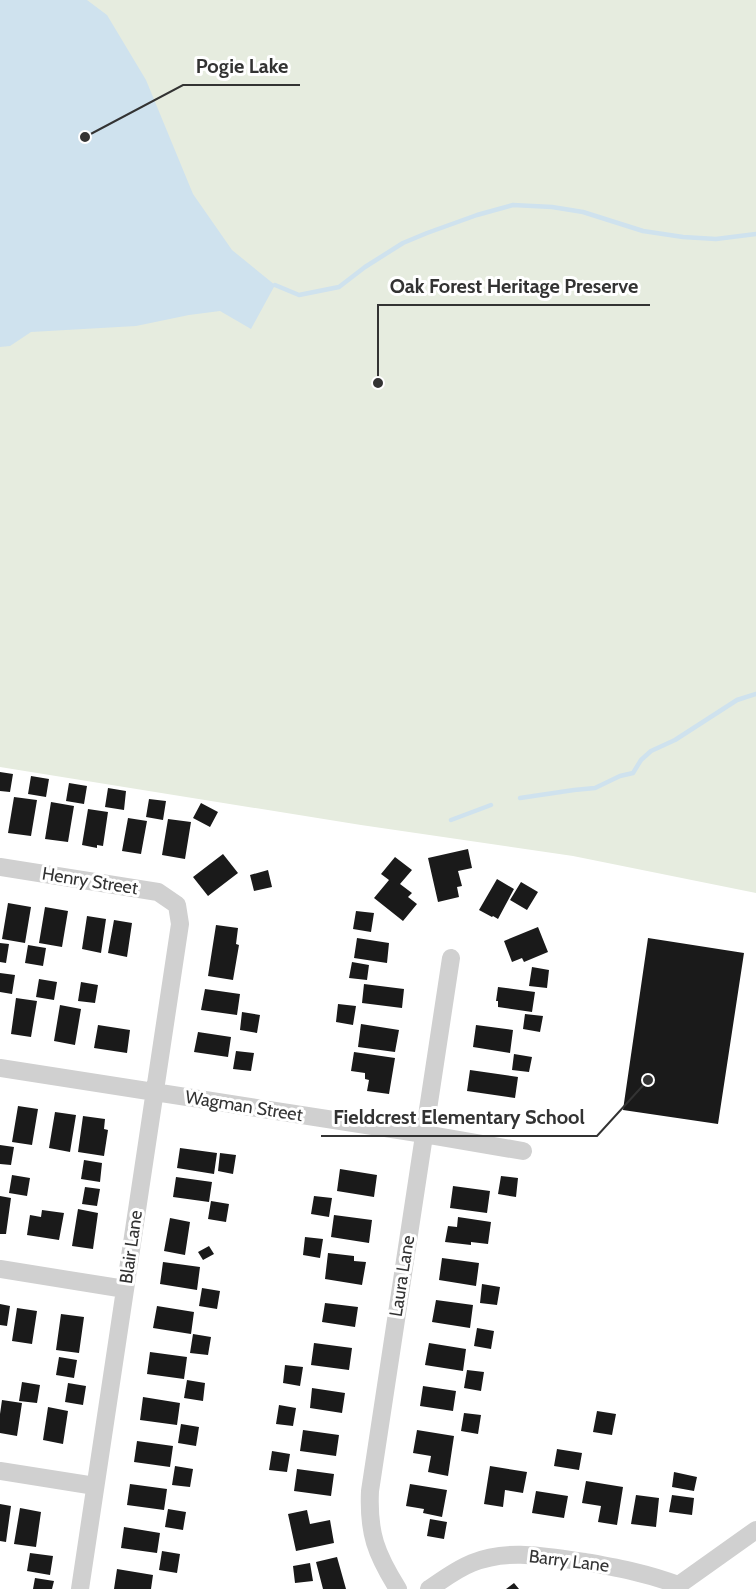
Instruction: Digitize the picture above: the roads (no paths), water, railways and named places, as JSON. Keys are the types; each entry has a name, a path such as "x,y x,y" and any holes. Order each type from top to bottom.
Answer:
{"street":[{"name":"Henry Street","path":"0,867 158,892 177,905"},
{"name":"Blair Lane","path":"80,1589 180,924 177,905"},
{"name":"Laura Lane","path":"398,1589 380,1559 375,1545 370,1524 370,1491 451,958"},
{"name":"Wagman Street","path":"0,1068 523,1151"},
{"path":"0,1269 125,1289"},
{"path":"0,1471 95,1486"},
{"path":"675,1587 756,1530"},
{"name":"Barry Lane","path":"429,1589 472,1563 495,1557 533,1554 633,1570 660,1578 675,1587"}],"water":[{"path":"0,0 87,0 107,15 146,80 193,194 232,250 275,285 251,329 220,311 136,326 31,332 10,346 0,347"}],"waterway":[{"path":"275,285 299,295 339,287 403,243 477,215 513,205 552,207 583,212 643,231 683,237 716,239 756,234"},
{"path":"520,798 595,788 620,776 633,773 641,760 651,751 675,740 737,700 756,694"},
{"path":"451,820 491,805"}],"place":[{"name":"Pogie Lake","path":"85,137"},
{"name":"Oak Forest Heritage Preserve","path":"378,383"},
{"name":"Fieldcrest Elementary School","path":"648,1080"}]}
